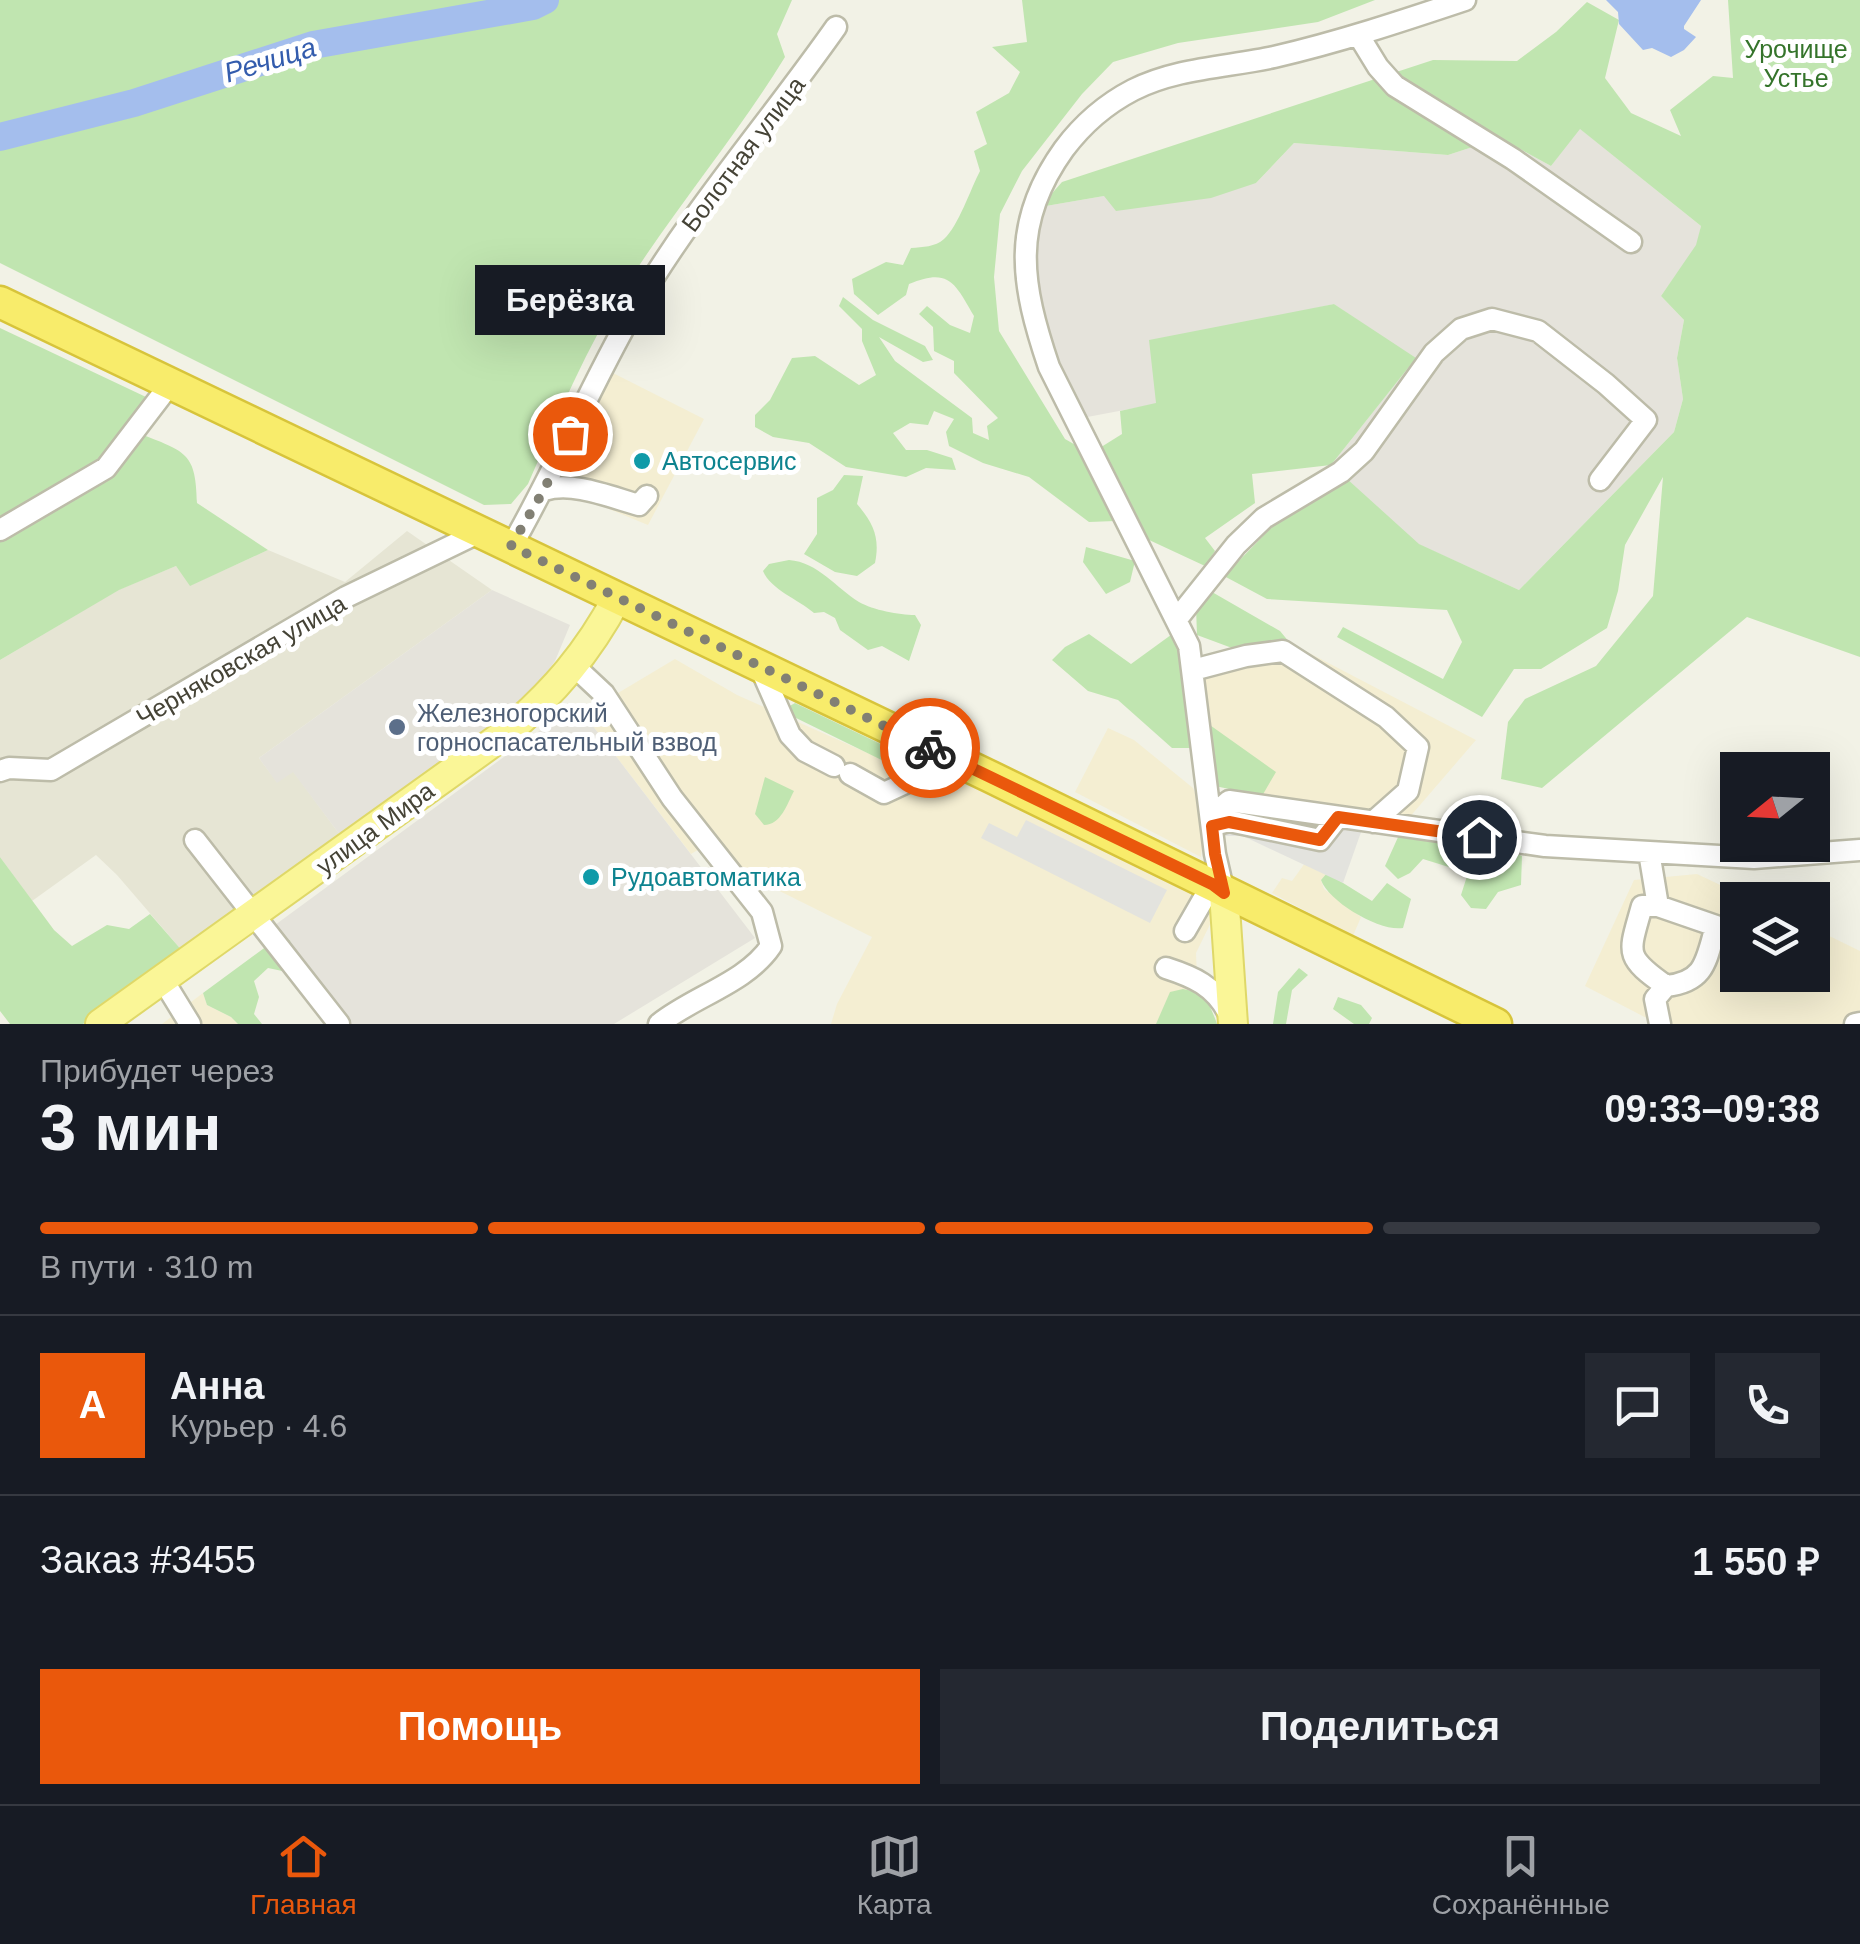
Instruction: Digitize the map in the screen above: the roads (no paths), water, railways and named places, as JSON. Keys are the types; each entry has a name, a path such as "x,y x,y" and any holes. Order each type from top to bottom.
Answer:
{"highway":[{"path":"0,302 1496,1024"}],"main road":[{"name":"улица Мира","path":"100,1024 506,733 574,666 618,598"},
{"path":"1218,888 1232,1021"}],"street":[{"path":"1185,931 1218,888 1189,646 1067,408 1040,341 1025,258 1026,226 1035,196 1074,135 1101,110 1134,89 1170,77 1359,36 1465,0"},
{"name":"Болотная улица","path":"511,546 544,490 596,378 636,306 702,206 836,27"},
{"path":"1359,36 1378,67 1396,86 1513,159 1631,242"},
{"path":"1176,619 1236,545 1264,518 1341,472 1364,450 1434,353 1461,330 1492,319 1538,332 1646,420 1600,480"},
{"path":"0,530 106,468 171,383"},
{"path":"544,490 554,487 593,492 638,505 648,496"},
{"name":"Черняковская улица","path":"0,771 51,770 346,597 480,532"},
{"path":"1193,670 1283,651 1386,717 1418,747 1408,791 1374,822"},
{"path":"574,666 604,694 643,758 762,912 768,927 771,946 759,964 680,1007 660,1024"},
{"path":"760,667 790,735 805,751 884,793 962,764"},
{"path":"1212,821 1229,801 1545,846 1754,858 1860,850"},
{"path":"194,840 339,1024"},
{"path":"1650,852 1658,906"},
{"path":"1642,906 1658,906 1716,926 1704,967 1687,984 1666,986 1638,966 1631,947 1642,906"},
{"path":"1166,968 1218,992 1232,1021"},
{"path":"162,980 190,1024"},
{"path":"1660,1024 1655,999 1666,986"}],"water":[{"path":"1606,0 1701,0 1684,26 1696,37 1671,57 1652,48 1643,50 1619,24 1618,12"}],"waterway":[{"name":"Речица","path":"0,137 134,103 313,45 533,6 545,0"}],"place":[{"name":"Берёзка","path":"570,434"},
{"name":"Автосервис","path":"642,461"},
{"name":"Железногорский горноспасательный взвод","path":"397,727"},
{"name":"Рудоавтоматика","path":"591,877"}],"park label":[{"name":"Урочище Устье","path":"1796,64"}]}
